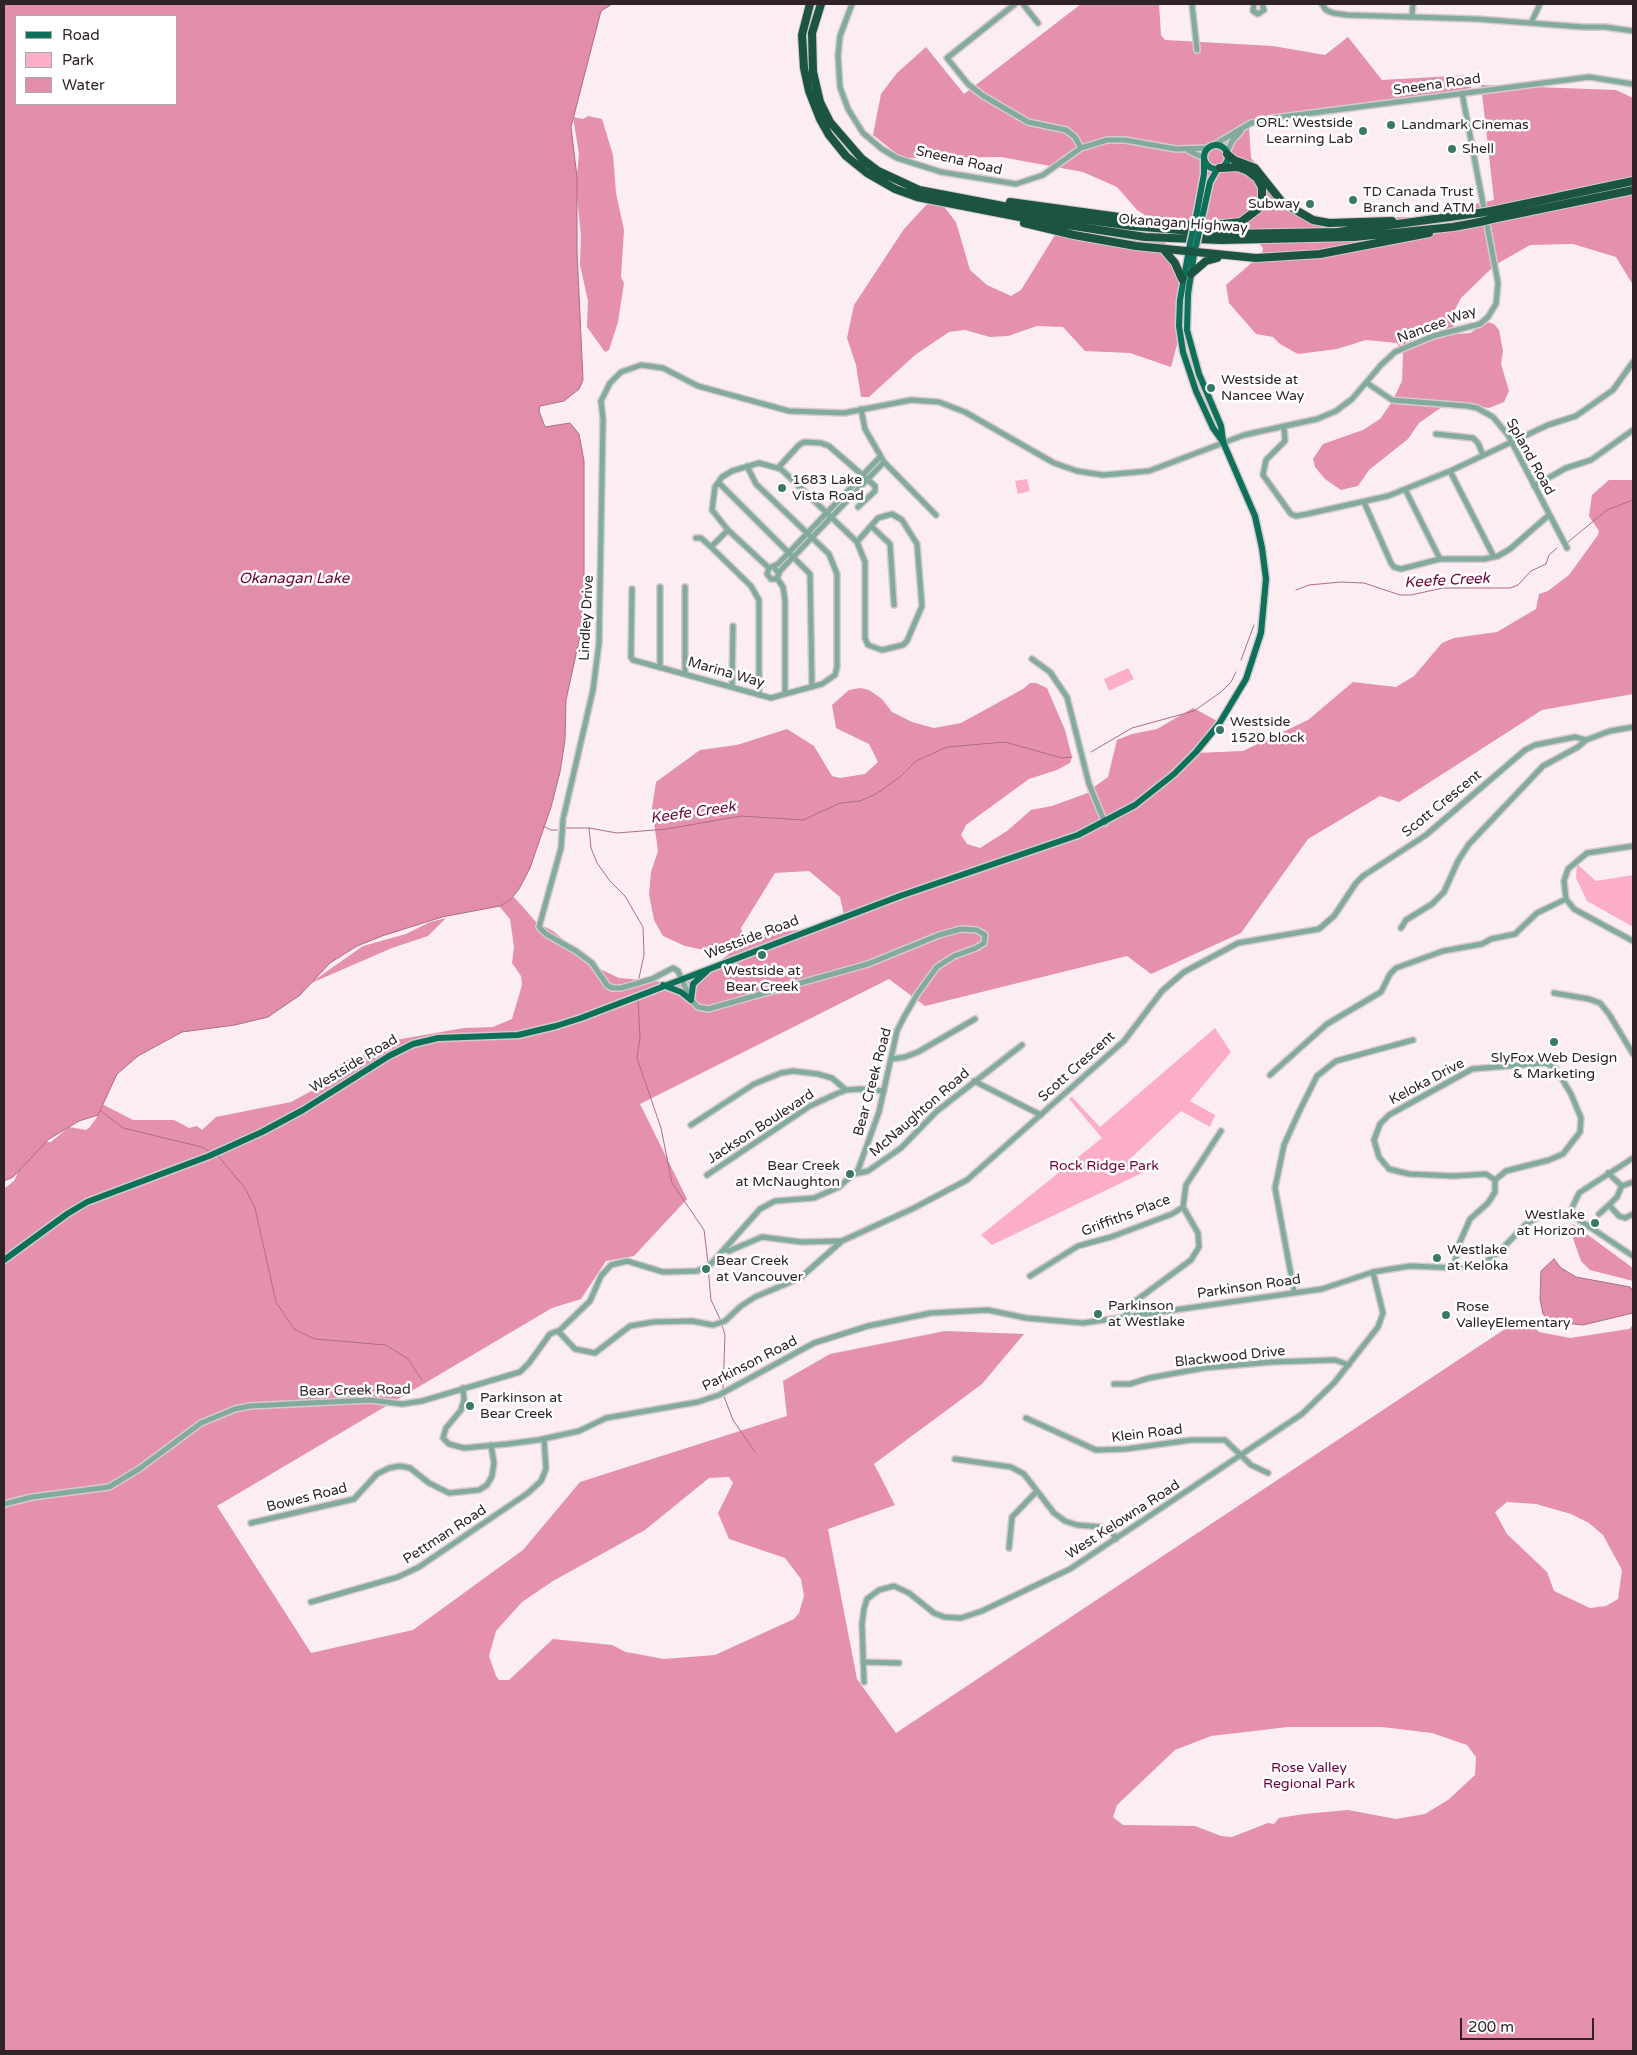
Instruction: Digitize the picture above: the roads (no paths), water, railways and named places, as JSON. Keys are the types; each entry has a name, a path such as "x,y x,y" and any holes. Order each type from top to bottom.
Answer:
{"highway":[{"name":"Okanagan Highway","path":"810,4 802,35 804,68 809,91 829,135 846,156 867,173 888,185 917,198 954,206 1145,237 1258,241 1346,238 1453,227 1479,218 1633,181"},
{"name":"Okanagan Highway","path":"821,4 812,33 813,72 820,102 830,122 849,147 878,171 918,190 1132,226 1226,234 1338,232 1412,222 1479,218"},
{"path":"1227,153 1234,160 1255,168 1282,202 1313,220 1329,223 1412,222"},
{"path":"955,197 1158,222 1204,226 1241,222 1258,209 1262,199 1262,187 1257,178 1248,170 1238,167 1219,168"},
{"name":"Okanagan Highway","path":"1491,215 1633,190"},
{"path":"954,206 1074,235 1164,250 1192,249 1224,257 1271,258 1320,254 1420,236 1453,227"},
{"path":"1164,250 1176,263 1182,279"},
{"path":"1191,274 1206,261 1224,257"}],"main road":[{"path":"1222,146 1227,153 1227,162 1219,168 1208,166 1204,158 1211,147 1222,146"},
{"name":"Westside Road","path":"1199,217 1204,158"},
{"name":"Westside Road","path":"4,1260 67,1214 87,1202 209,1156 262,1132 304,1110 389,1056 413,1044 438,1038 518,1035 581,1018 712,966 900,896 1078,835 1105,822 1152,792 1196,752 1235,699 1254,658 1264,607 1266,579 1255,516 1223,442 1212,428 1190,378 1179,326 1182,279 1210,182 1219,168"},
{"name":"Westside Road","path":"1192,249 1187,321 1189,344 1199,374 1222,426 1223,442"},
{"path":"692,1000 693,984 712,966"},
{"path":"663,985 681,992 692,1000"}],"street":[{"name":"Sneena Road","path":"852,4 840,36 838,56 840,87 848,109 863,133 882,149 897,158 941,172 1016,184 1043,175 1081,148 1116,139 1183,150 1204,158"},
{"path":"1015,4 947,58 968,84 998,105 1028,122 1066,130 1075,137 1081,148"},
{"path":"1023,4 1038,23"},
{"path":"1192,4 1198,50"},
{"path":"1254,4 1253,11 1258,14 1263,12 1262,4"},
{"path":"1322,4 1326,10 1347,15 1583,27 1605,26 1633,31"},
{"path":"1412,17 1413,4"},
{"path":"1531,23 1540,4"},
{"name":"Sneena Road","path":"1183,150 1211,147 1244,126 1266,119 1589,77 1633,84"},
{"name":"Nancee Way","path":"861,409 911,400 946,404 965,412 1046,459 1070,468 1103,475 1148,471 1254,432 1317,419 1336,411 1367,384 1381,365 1395,352 1433,336 1480,324 1488,317 1496,304 1498,283 1462,94"},
{"path":"1227,153 1232,141 1244,126"},
{"path":"1284,426 1285,441 1266,460 1263,475 1291,514 1296,516 1388,496 1450,471 1540,428 1576,416 1604,398 1616,386 1633,362"},
{"name":"Lindley Drive","path":"682,978 678,971 673,968 652,978 621,988 612,988 607,985 592,964 576,951 539,927 561,848 563,817 593,690 598,643 603,419 601,401 610,382 622,372 641,365 663,368 698,386 789,411 844,413 861,409"},
{"name":"Spland Road","path":"1367,384 1385,397 1400,402 1477,408 1499,422 1567,548"},
{"path":"861,409 865,429 882,460 907,486 918,494 936,515"},
{"path":"1534,486 1566,468 1591,460 1633,430"},
{"path":"1436,434 1473,438 1478,443 1483,455"},
{"path":"778,468 799,445 811,442 829,446 875,486 875,491 858,506"},
{"path":"777,578 791,554 882,460"},
{"path":"779,572 771,568 728,530 712,510 712,500 718,483 732,471 759,463 778,468 856,542 865,562 864,638 872,648 882,650 903,646 922,606 919,550 902,520 892,514 878,518 856,542"},
{"path":"747,466 756,484 829,554 837,574 837,668 835,675 829,681 785,694"},
{"path":"1450,471 1494,557"},
{"path":"718,483 810,574 812,583 812,687"},
{"path":"1405,489 1440,559"},
{"path":"1364,502 1394,567 1401,569 1440,559 1494,557 1510,549 1549,515"},
{"path":"871,526 890,544 894,606"},
{"path":"711,546 728,530"},
{"path":"696,538 701,538 711,546 751,586 759,600 759,695"},
{"path":"771,568 791,554"},
{"name":"Marina Way","path":"632,590 631,657 633,660 771,698 785,694 785,600 782,587 777,578 769,578 766,572 771,568"},
{"path":"660,587 660,666"},
{"path":"685,587 685,673"},
{"path":"732,687 733,626"},
{"path":"1032,659 1050,672 1067,696 1088,784 1105,822"},
{"path":"1402,928 1406,920 1432,904 1444,892 1458,860 1470,844 1543,766 1578,748 1586,740 1610,731 1633,727"},
{"name":"Scott Crescent","path":"558,1331 575,1349 585,1353 595,1352 630,1326 663,1322 719,1324 755,1297 800,1278 842,1241 956,1187 983,1167 1124,1041 1162,991 1184,972 1238,943 1319,929 1334,916 1356,883 1363,876 1426,835 1526,750 1535,745 1575,737 1586,740"},
{"path":"1633,846 1587,853 1575,861 1568,869 1564,881 1566,899 1574,909 1633,942"},
{"path":"1270,1075 1327,1024 1381,992 1390,974 1396,968 1443,951 1482,944 1491,939 1515,934 1537,913 1566,899"},
{"name":"Bear Creek Road","path":"4,1504 32,1497 109,1488 139,1470 201,1423 235,1408 370,1400 402,1404 437,1398 463,1388 520,1372 550,1334 558,1331 590,1302 601,1276 611,1264 627,1261 663,1272 697,1271 710,1265 760,1209 775,1201 814,1198 839,1187 858,1170 884,1091 897,1031 929,976 937,966 954,956 984,943 985,935 977,930 961,929 939,935 868,964 708,1009 698,1007 692,1000"},
{"path":"682,978 692,1000"},
{"path":"1554,993 1589,999 1600,1003 1610,1014 1633,1054"},
{"path":"892,1059 918,1052 975,1019"},
{"path":"1294,1292 1275,1188 1284,1145 1299,1112 1317,1076 1336,1061 1413,1040"},
{"name":"McNaughton Road","path":"852,1175 868,1172 901,1148 937,1110 1022,1045"},
{"name":"Keloka Drive","path":"1546,1063 1556,1069 1571,1094 1581,1118 1580,1132 1563,1154 1549,1160 1506,1170 1496,1180 1486,1174 1454,1176 1409,1174 1389,1169 1379,1157 1374,1140 1380,1124 1389,1115 1472,1069 1546,1063"},
{"path":"691,1125 754,1084 781,1073 793,1071 818,1074 832,1078 846,1090"},
{"path":"974,1081 1041,1115"},
{"name":"Jackson Boulevard","path":"707,1175 810,1106 846,1090 884,1091"},
{"name":"Griffiths Place","path":"1030,1276 1078,1246 1111,1237 1172,1214 1182,1206 1186,1185 1221,1131"},
{"path":"1633,1158 1579,1193 1572,1208 1573,1216 1633,1256"},
{"path":"1608,1173 1622,1185"},
{"path":"1454,1268 1460,1242 1470,1219 1488,1203 1495,1192 1496,1180"},
{"path":"1622,1185 1633,1182"},
{"path":"1599,1214 1617,1197 1622,1185"},
{"path":"1609,1205 1619,1216 1625,1218 1633,1214"},
{"path":"1125,1316 1134,1302 1191,1260 1199,1247 1198,1233 1182,1206"},
{"name":"Parkinson Road","path":"463,1388 464,1400 461,1410 446,1428 443,1438 448,1444 464,1448 544,1439 579,1431 606,1418 698,1402 719,1395 814,1343 868,1326 931,1313 988,1310 1026,1318 1083,1322 1322,1289 1373,1272 1410,1266 1454,1268 1480,1265 1488,1261 1524,1225 1541,1215 1559,1212 1573,1216"},
{"path":"724,1249 729,1251 762,1237 802,1242 842,1241"},
{"name":"West Kelowna Road","path":"864,1682 862,1624 864,1609 868,1599 878,1590 894,1586 909,1593 934,1613 944,1617 961,1618 982,1611 1049,1580 1116,1539 1302,1414 1334,1383 1378,1327 1383,1313 1373,1272"},
{"name":"Blackwood Drive","path":"1114,1384 1130,1384 1158,1376 1239,1365 1335,1360 1349,1365"},
{"name":"Klein Road","path":"1026,1418 1096,1450 1107,1451 1216,1438 1229,1442 1251,1466 1268,1473"},
{"name":"Pettman Road","path":"311,1602 398,1578 419,1567 528,1493 541,1481 546,1469 544,1439"},
{"name":"Bowes Road","path":"251,1523 354,1499 377,1474 389,1468 400,1466 410,1468 429,1483 449,1493 479,1490 487,1485 492,1476 494,1463 491,1445"},
{"path":"955,1459 1011,1467 1024,1474 1054,1513 1065,1521 1077,1525 1102,1527 1112,1532 1116,1539"},
{"path":"1008,1548 1012,1517 1037,1491"},
{"path":"864,1662 899,1663"}],"water":[{"name":"Okanagan Lake","path":"4,4 612,4 601,11 571,127 577,177 577,251 583,380 579,389 564,401 540,406 539,411 545,427 570,423 579,434 584,461 584,592 580,636 566,700 565,740 560,772 551,807 530,868 519,889 511,899 500,906 442,917 357,946 330,963 300,995 268,1017 235,1025 182,1032 138,1056 117,1074 98,1115 79,1121 49,1139 13,1177 4,1181"},
{"path":"1554,1259 1561,1268 1576,1277 1630,1287 1633,1290 1633,1313 1583,1325 1556,1322 1546,1317 1543,1314 1540,1299 1541,1271"}],"waterway":[{"name":"Keefe Creek","path":"1568,542 1607,510 1633,500"},
{"name":"Keefe Creek","path":"1296,590 1309,585 1341,582 1364,583 1400,595 1411,595 1443,588 1510,588 1518,585 1531,571 1546,564 1549,555 1557,548"},
{"name":"Keefe Creek","path":"1241,660 1254,625"},
{"name":"Keefe Creek","path":"1091,752 1132,728 1194,711 1221,692 1231,682 1236,672"},
{"name":"Keefe Creek","path":"566,828 589,828 617,833 667,829 741,816 803,820 840,803 860,801 876,794 900,777 916,761 947,747 1005,742 1062,758 1072,757"},
{"name":"Keefe Creek","path":"543,826 551,830 557,830"},
{"path":"589,828 591,848 597,863 610,881 625,896 643,927 644,955 639,978"},
{"path":"638,1000 640,1037 637,1058 661,1128 672,1183 704,1230 708,1263"},
{"path":"101,1111 123,1128 202,1147 210,1152"},
{"path":"218,1156 245,1188 255,1208 276,1302 294,1329 315,1339 386,1345 408,1359 422,1380"},
{"path":"708,1267 711,1300 721,1321"},
{"path":"722,1325 725,1335 723,1390"},
{"path":"723,1394 733,1420 755,1452"}],"place":[{"name":"Landmark Cinemas","path":"1391,125"},
{"name":"ORL: Westside Learning Lab","path":"1363,131"},
{"name":"Shell","path":"1452,149"},
{"name":"TD Canada Trust Branch and ATM","path":"1353,200"},
{"name":"Subway","path":"1310,204"},
{"name":"Westside at Nancee Way","path":"1211,388"},
{"name":"1683 Lake Vista Road","path":"782,488"},
{"name":"Westside 1520 block","path":"1220,730"},
{"name":"Westside at Bear Creek","path":"762,955"},
{"name":"SlyFox Web Design & Marketing","path":"1554,1042"},
{"name":"Bear Creek at McNaughton","path":"850,1174"},
{"name":"Westlake at Horizon","path":"1595,1223"},
{"name":"Westlake at Keloka","path":"1437,1258"},
{"name":"Bear Creek at Vancouver","path":"706,1269"},
{"name":"Parkinson at Westlake","path":"1098,1314"},
{"name":"Rose ValleyElementary","path":"1446,1315"},
{"name":"Parkinson at Bear Creek","path":"470,1406"}],"park label":[{"name":"Rock Ridge Park","path":"1104,1166"},
{"name":"Rose Valley Regional Park","path":"1309,1776"}]}
